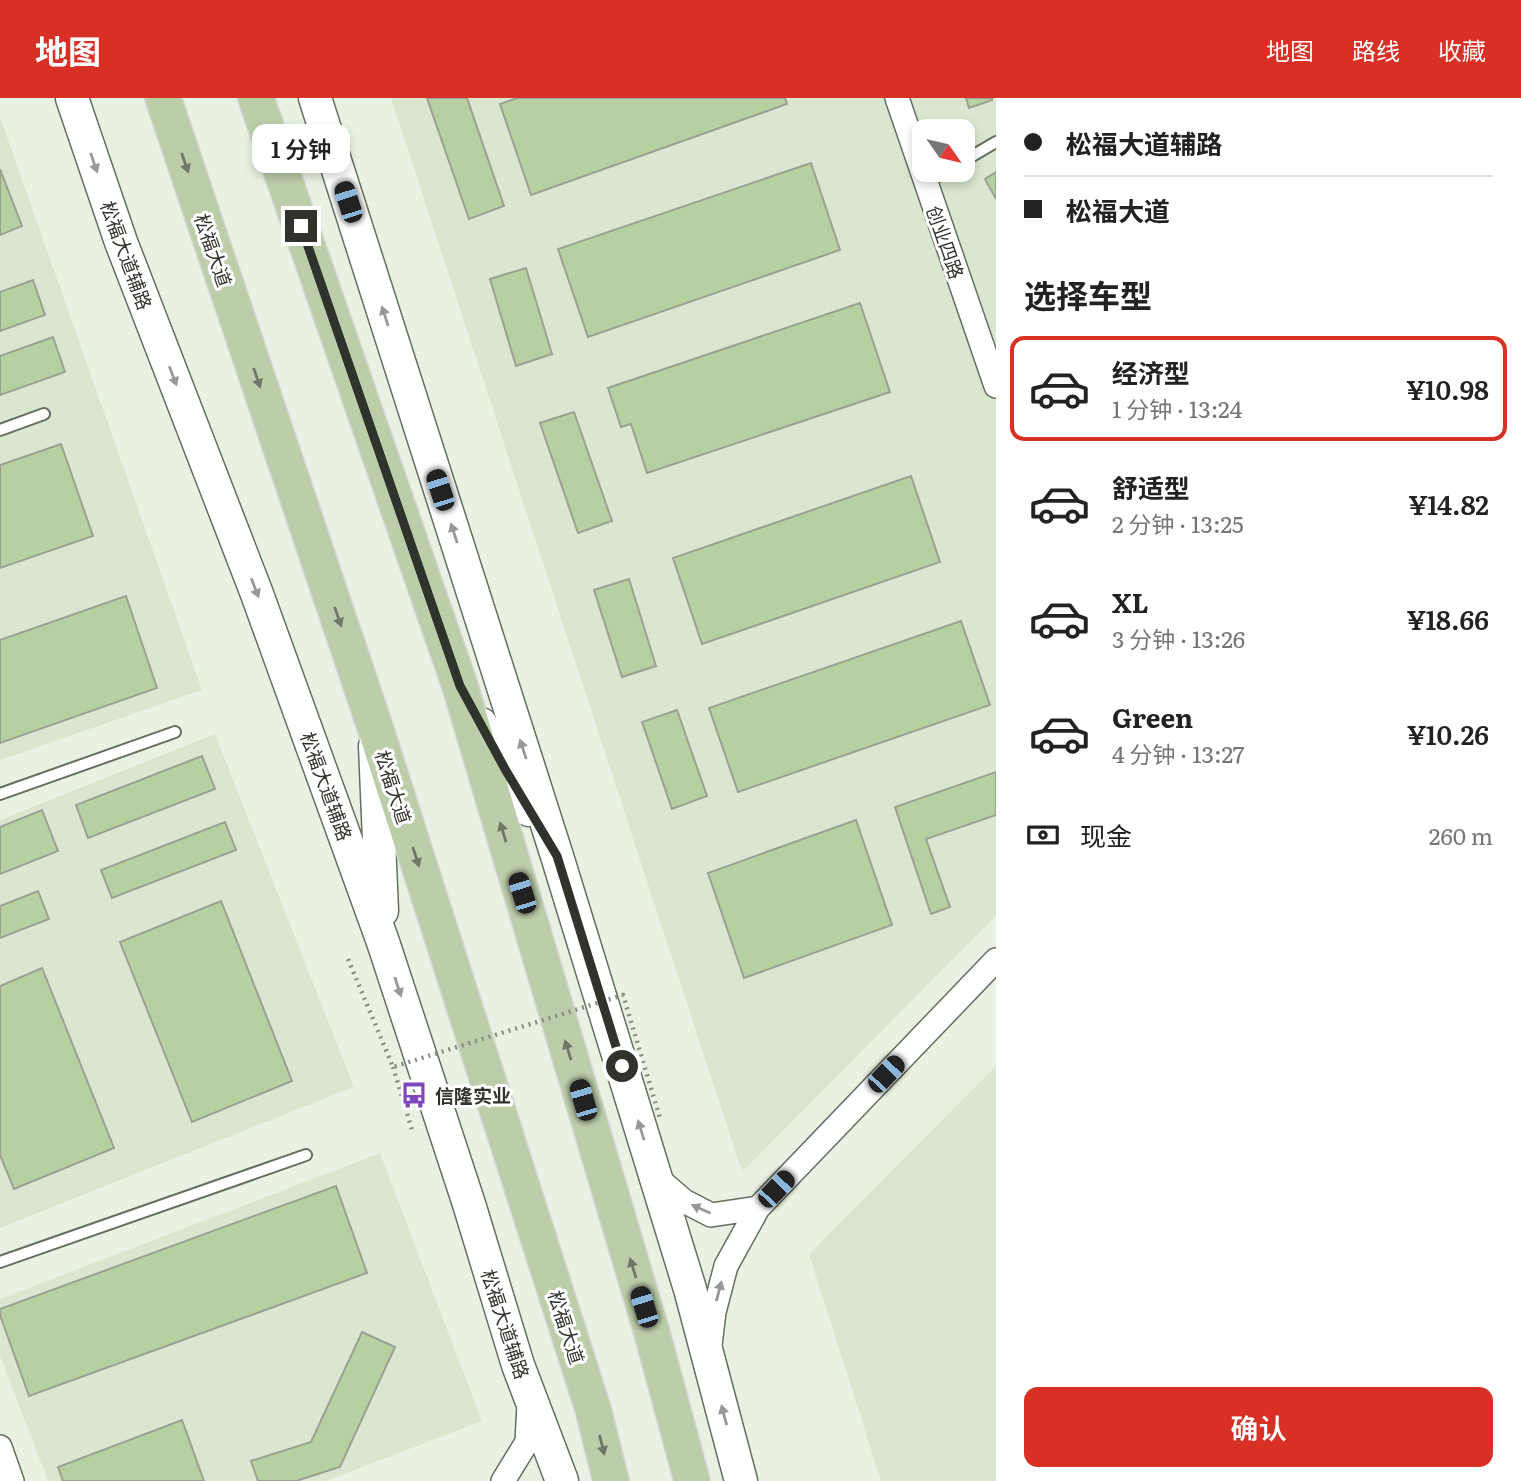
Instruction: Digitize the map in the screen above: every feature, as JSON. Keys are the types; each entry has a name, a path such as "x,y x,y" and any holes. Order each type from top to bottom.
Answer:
{"main road":[{"name":"松福大道辅路","path":"72,98 121,242 257,594 383,942 529,1395 562,1481"},
{"name":"松福大道","path":"163,98 375,727 593,1409 611,1481"},
{"path":"256,98 460,686 652,1333 692,1481"},
{"path":"315,98 557,856 655,1175 741,1481"},
{"path":"460,686 557,856"},
{"path":"375,727 383,942"}],"street":[{"name":"创业四路","path":"897,98 996,386"},
{"path":"708,1358 714,1312 726,1266 758,1208 996,960"},
{"path":"655,1175 684,1201 711,1214 758,1208"},
{"path":"503,1481 527,1442 529,1395"},
{"path":"0,1447 12,1481"}],"lane":[{"path":"975,154 996,142"},
{"path":"0,430 44,414"},
{"path":"0,794 175,732"},
{"path":"0,1262 306,1155"}],"path":[{"path":"348,959 393,1068 413,1133"},
{"path":"393,1068 623,996 660,1118"}],"shaded area":[{"path":"391,98 996,98 996,916 742,1172"},
{"path":"0,117 202,690 0,760"},
{"path":"215,734 354,1087 0,1228 0,820"},
{"path":"996,1066 996,1481 881,1481 809,1254"},
{"path":"380,1153 482,1421 326,1481 48,1481 0,1356 0,1299"}],"building":[{"path":"427,98 467,98 504,206 469,219"},
{"path":"517,98 785,98 787,104 531,195 500,104"},
{"path":"966,98 992,98 992,100 969,108"},
{"path":"811,163 840,250 588,337 558,249"},
{"path":"0,169 22,226 0,235"},
{"path":"996,172 996,199 985,179"},
{"path":"526,268 552,354 516,366 490,279"},
{"path":"33,280 45,315 0,331 0,292"},
{"path":"860,303 890,392 647,473 631,424 621,427 608,388"},
{"path":"53,337 65,372 0,395 0,356"},
{"path":"574,412 612,521 578,533 540,423"},
{"path":"61,444 93,536 0,568 0,465"},
{"path":"911,476 940,562 702,644 673,558"},
{"path":"629,579 656,666 622,677 594,590"},
{"path":"126,596 157,688 0,743 0,640"},
{"path":"961,621 990,705 738,792 709,708"},
{"path":"677,710 707,796 672,809 642,722"},
{"path":"202,756 215,789 88,838 76,805"},
{"path":"996,772 996,815 926,839 950,907 931,914 895,807"},
{"path":"42,810 58,851 0,874 0,827"},
{"path":"856,820 892,925 744,978 708,873"},
{"path":"225,822 236,850 112,898 101,870"},
{"path":"38,891 49,919 0,938 0,906"},
{"path":"221,901 292,1081 192,1122 120,942"},
{"path":"42,968 114,1148 14,1189 0,1155 0,986"},
{"path":"336,1186 367,1273 29,1396 0,1309"},
{"path":"362,1332 395,1347 340,1467 296,1481 258,1481 251,1461 311,1442"},
{"path":"182,1420 204,1481 63,1481 58,1467"}],"place":[{"name":"信隆实业","path":"414,1095"}],"route":[{"path":"301,226 460,686 557,856 622,1066"}]}
